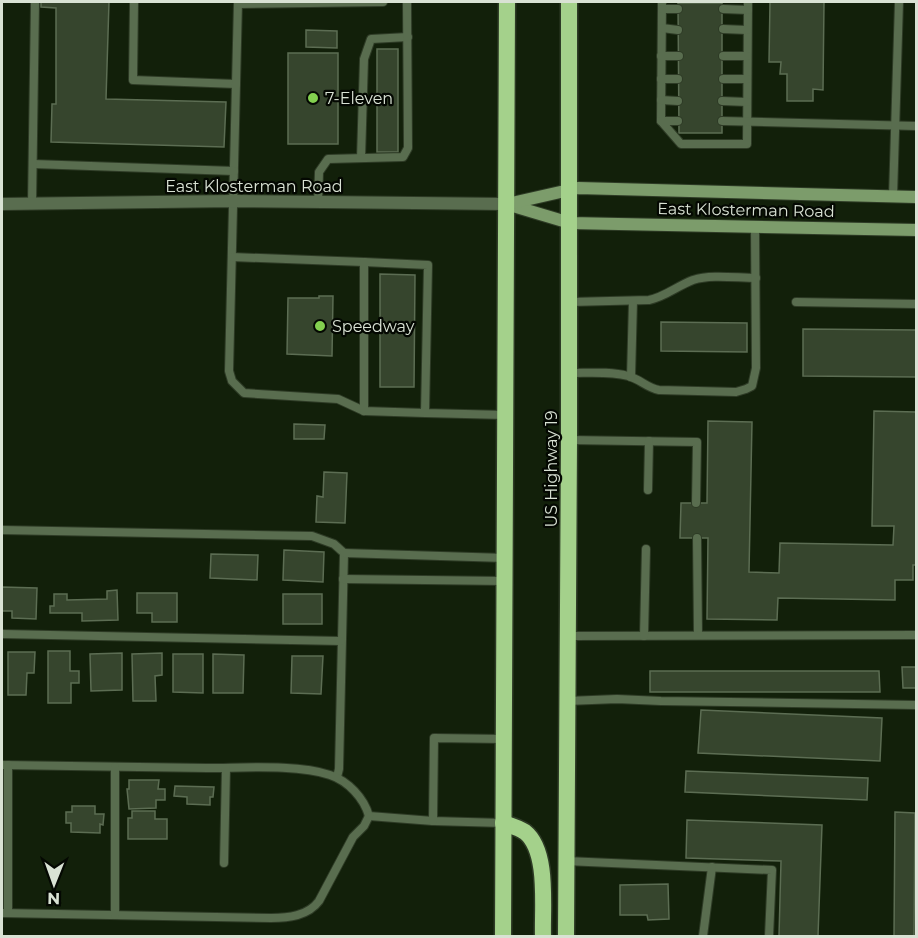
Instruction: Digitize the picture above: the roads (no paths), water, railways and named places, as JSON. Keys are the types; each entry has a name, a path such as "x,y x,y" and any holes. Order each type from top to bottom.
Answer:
{"highway":[{"path":"503,936 507,2"},
{"name":"US Highway 19","path":"566,936 570,373 569,2"},
{"path":"503,823 524,832 536,845 541,864 543,936"}],"main road":[{"name":"East Klosterman Road","path":"506,204 570,189 916,197"},
{"name":"East Klosterman Road","path":"506,204 570,223 916,230"}],"street":[{"name":"East Klosterman Road","path":"2,204 233,201 506,204"}],"lane":[{"path":"32,204 35,2"},
{"path":"134,2 133,80 236,84"},
{"path":"383,2 238,3 229,371 232,381 238,388 244,393 254,395 338,399 364,411 505,415"},
{"path":"318,203 319,172 328,159 402,158 408,148 407,2"},
{"path":"893,196 899,2"},
{"path":"678,9 662,5 661,121 681,144 747,144 748,6 723,9"},
{"path":"662,28 678,30"},
{"path":"723,29 747,30"},
{"path":"361,159 364,59 371,39 408,37"},
{"path":"661,56 679,56"},
{"path":"723,56 747,56"},
{"path":"661,79 678,79"},
{"path":"723,79 747,79"},
{"path":"661,100 678,101"},
{"path":"723,101 747,102"},
{"path":"661,121 678,121"},
{"path":"722,121 916,126"},
{"path":"33,164 234,171"},
{"path":"570,373 608,373 631,377 650,388 659,390 736,392 752,386 756,368 755,227"},
{"path":"232,257 428,265 426,413"},
{"path":"364,262 364,411"},
{"path":"570,302 656,299 692,280 707,277 756,278"},
{"path":"631,377 633,301"},
{"path":"796,302 916,304"},
{"path":"569,440 697,442 696,503"},
{"path":"648,490 649,441"},
{"path":"2,530 312,536 334,544 344,553 505,558"},
{"path":"697,538 698,635"},
{"path":"644,636 646,549"},
{"path":"337,777 344,553"},
{"path":"343,579 505,581"},
{"path":"2,634 341,641"},
{"path":"568,636 916,634"},
{"path":"567,701 617,699 916,705"},
{"path":"433,821 434,738 504,739"},
{"path":"4,765 226,768 321,773 337,777 350,787 366,804 369,816 353,837 319,902 316,906 298,915 271,918 5,913 4,765"},
{"path":"115,767 115,915"},
{"path":"224,863 226,768"},
{"path":"369,816 503,823"},
{"path":"566,861 772,870 769,936"},
{"path":"703,936 712,867"}],"place":[{"name":"7-Eleven","path":"313,98"},
{"name":"Speedway","path":"320,326"}]}
